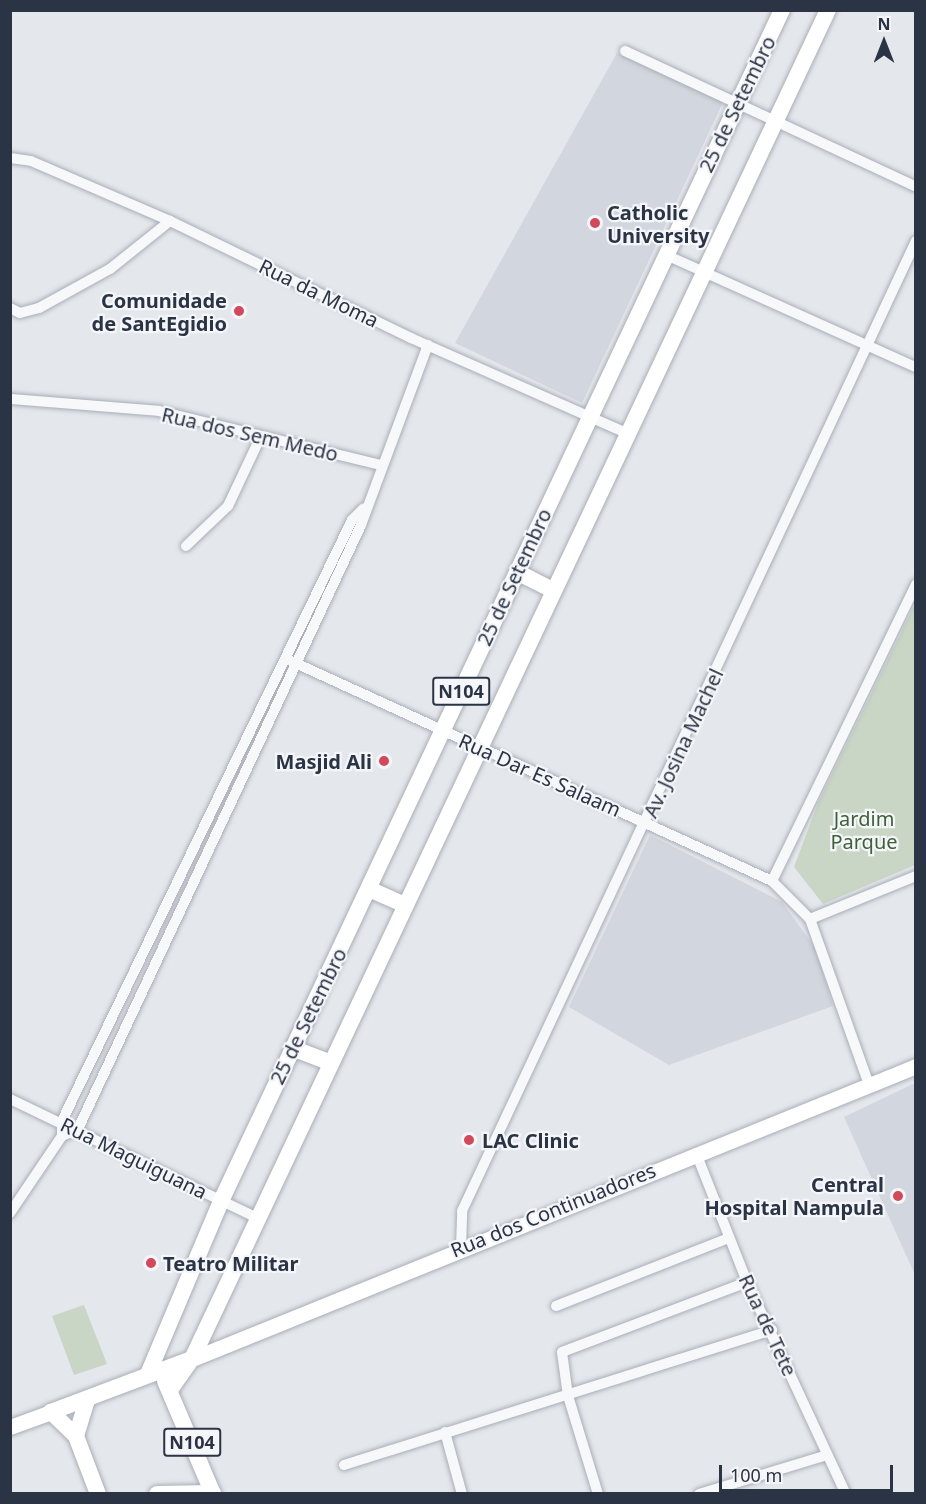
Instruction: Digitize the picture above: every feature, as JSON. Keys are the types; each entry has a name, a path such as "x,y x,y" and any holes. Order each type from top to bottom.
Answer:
{"main road":[{"name":"25 de Setembro","path":"148,1374 221,1201 292,1048 443,732 664,254 782,10"},
{"name":"25 de Setembro","path":"192,1359 328,1062 828,10"},
{"path":"517,572 552,590"},
{"path":"369,889 403,904"},
{"path":"292,1048 328,1062"},
{"path":"98,1494 76,1436 51,1412 192,1359"},
{"name":"N104","path":"192,1359 171,1390 213,1493"},
{"path":"148,1374 163,1379 171,1390"},
{"path":"76,1436 87,1399"},
{"path":"157,1494 213,1493"}],"street":[{"path":"625,51 738,102 915,187"},
{"name":"Rua da Moma","path":"10,159 31,161 170,221 428,345 626,433"},
{"path":"10,308 20,313 39,308 110,268 170,221"},
{"name":"Av. Josina Machel","path":"461,1247 462,1211 646,822 864,344 915,241"},
{"path":"664,254 915,367"},
{"path":"10,1213 62,1136 78,1129 363,509 428,345"},
{"name":"Rua dos Sem Medo","path":"10,399 159,411 381,465"},
{"path":"186,546 228,506 261,436"},
{"path":"772,881 915,584"},
{"path":"62,1136 62,1121 292,661"},
{"name":"Rua Dar Es Salaam","path":"292,661 477,749 646,822 772,881 810,919 869,1085"},
{"path":"810,919 915,876"},
{"name":"Rua dos Continuadores","path":"192,1359 461,1247 915,1066"},
{"name":"Rua Maguiguana","path":"10,1099 62,1121 257,1218"},
{"name":"Rua de Tete","path":"696,1154 747,1282 772,1330 846,1494"},
{"path":"556,1306 729,1238"},
{"path":"598,1494 568,1396 561,1352 747,1282"},
{"path":"344,1465 772,1330"},
{"path":"10,1427 51,1412"},
{"path":"445,1432 462,1494"},
{"path":"699,1494 827,1455"}],"shaded area":[{"name":"Catholic University","path":"617,53 723,102 582,403 455,343"},
{"path":"650,835 782,902 816,949 833,1006 669,1065 569,1007"},
{"name":"Central Hospital Nampula","path":"915,1083 915,1275 844,1117"}],"green space":[{"name":"Jardim Parque","path":"915,604 915,865 823,904 794,867 818,803"},
{"path":"84,1305 107,1364 74,1375 52,1316"}],"place":[{"name":"Catholic University","path":"595,223"},
{"name":"Comunidade de SantEgidio","path":"239,311"},
{"name":"Masjid Ali","path":"384,761"},
{"name":"LAC Clinic","path":"469,1140"},
{"name":"Central Hospital Nampula","path":"898,1196"},
{"name":"Teatro Militar","path":"151,1263"}]}
